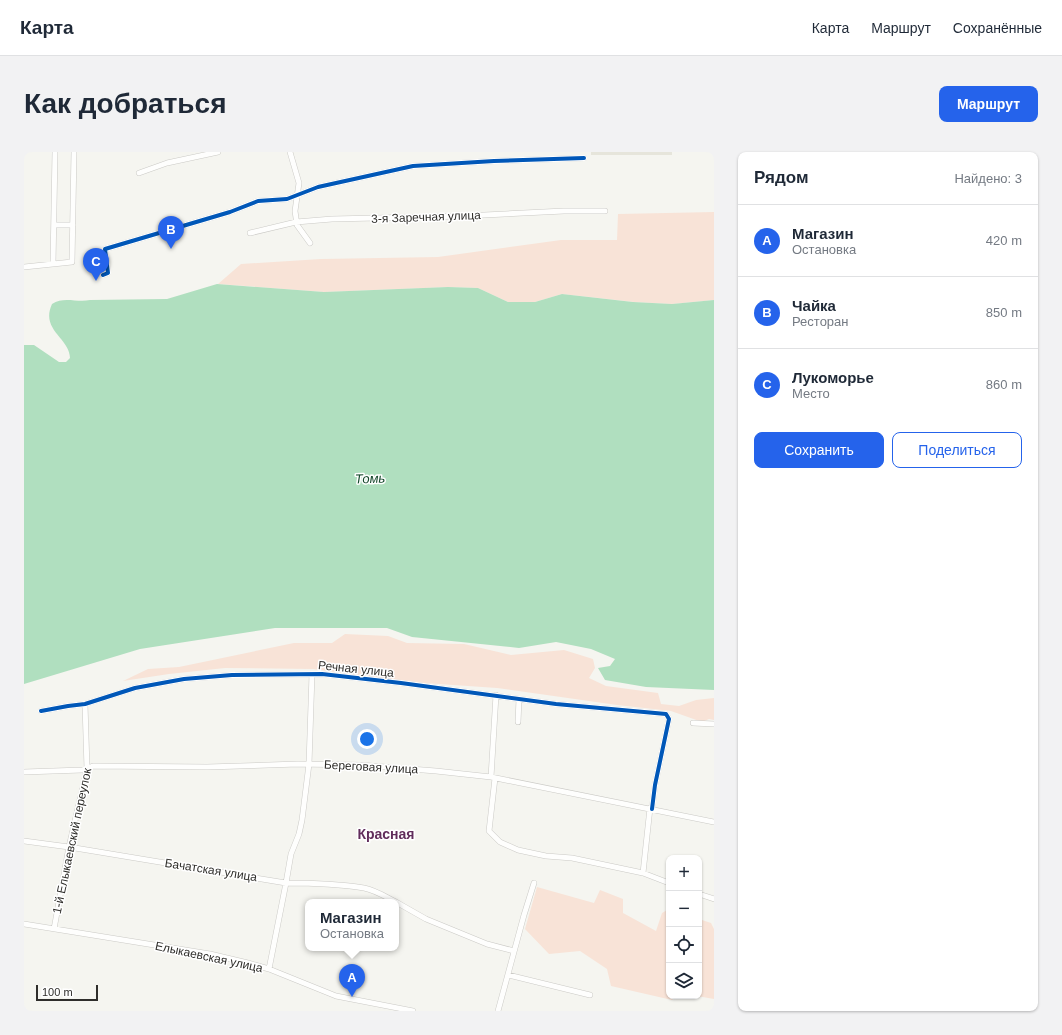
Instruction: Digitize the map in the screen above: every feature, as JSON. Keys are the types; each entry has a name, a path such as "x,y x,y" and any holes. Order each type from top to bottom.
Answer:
{"street":[{"path":"53,264 55,152"},
{"path":"24,267 72,262 74,152"},
{"path":"139,173 167,163 218,152"},
{"path":"290,152 299,183 295,211 296,222 310,243"},
{"path":"103,275 108,273 105,249 230,212 258,201 287,199 318,187 413,166 494,161 584,158"},
{"name":"3-я Заречная улица","path":"250,233 296,222 332,219 604,211"},
{"path":"54,225 73,225"},
{"path":"269,969 291,854 299,834 302,820 309,764 312,674"},
{"name":"Речная улица","path":"40,711 85,704 136,688 184,679 232,675 322,674 496,695 556,704 666,714 669,719 651,809"},
{"path":"496,695 493,778 489,831 500,842 518,850 546,856 572,858 643,873 666,882"},
{"path":"518,722 519,699"},
{"name":"1-й Елыкаевский переулок","path":"54,929 69,847 87,769 85,704"},
{"path":"693,722 714,724"},
{"name":"Береговая улица","path":"24,772 87,769 93,766 207,767 266,764 360,765 436,771 493,778 714,822"},
{"path":"643,873 651,809"},
{"name":"Бачатская улица","path":"24,841 286,883 312,883 366,889 390,899"},
{"path":"498,1011 524,914 534,883"},
{"path":"702,895 714,899"},
{"name":"Бачатская улица","path":"399,904 426,919 480,941 514,951"},
{"name":"Елыкаевская улица","path":"24,924 210,954 269,969 336,996 413,1011"},
{"path":"508,975 590,995"}],"shaded area":[{"path":"591,152 672,152 672,155 591,155"},
{"path":"714,212 714,300 672,304 634,302 562,294 535,302 508,302 478,288 448,287 324,292 218,284 241,264 321,259 438,257 561,240 617,240 618,214"},
{"path":"345,634 388,636 407,643 464,644 511,655 564,650 593,659 595,668 589,678 606,686 658,693 661,704 679,706 696,700 714,698 714,720 709,719 702,722 671,711 497,688 410,682 313,669 225,668 123,681 148,669 179,667 294,643 332,643"},
{"path":"537,887 594,903 600,890 623,899 623,913 656,931 662,913 666,911 666,999 611,986 607,969 580,951 549,954 525,929"},
{"path":"702,920 711,923 714,929 714,999 702,997"}],"water":[{"name":"Томь","path":"217,284 324,292 448,287 478,288 508,302 535,302 562,294 633,302 672,304 714,300 714,690 646,687 605,680 598,668 610,666 615,659 591,649 556,642 519,648 412,637 387,628 275,628 140,649 24,684 24,345 34,345 59,362 66,362 70,358 66,345 52,327 50,321 49,313 52,304 61,300 85,301 167,299"}],"cycle path":[{"path":"103,275 108,273 105,249 230,212 258,201 287,199 318,187 413,166 494,161 584,158"},
{"path":"41,711 85,704 135,688 184,679 232,675 322,674 556,704 666,714 669,719 655,785 652,809"}],"place":[{"name":"Чайка","path":"171,249"},
{"name":"Лукоморье","path":"96,281"},
{"name":"Магазин","path":"352,997"}],"district":[{"name":"Красная","path":"386,834"}]}
